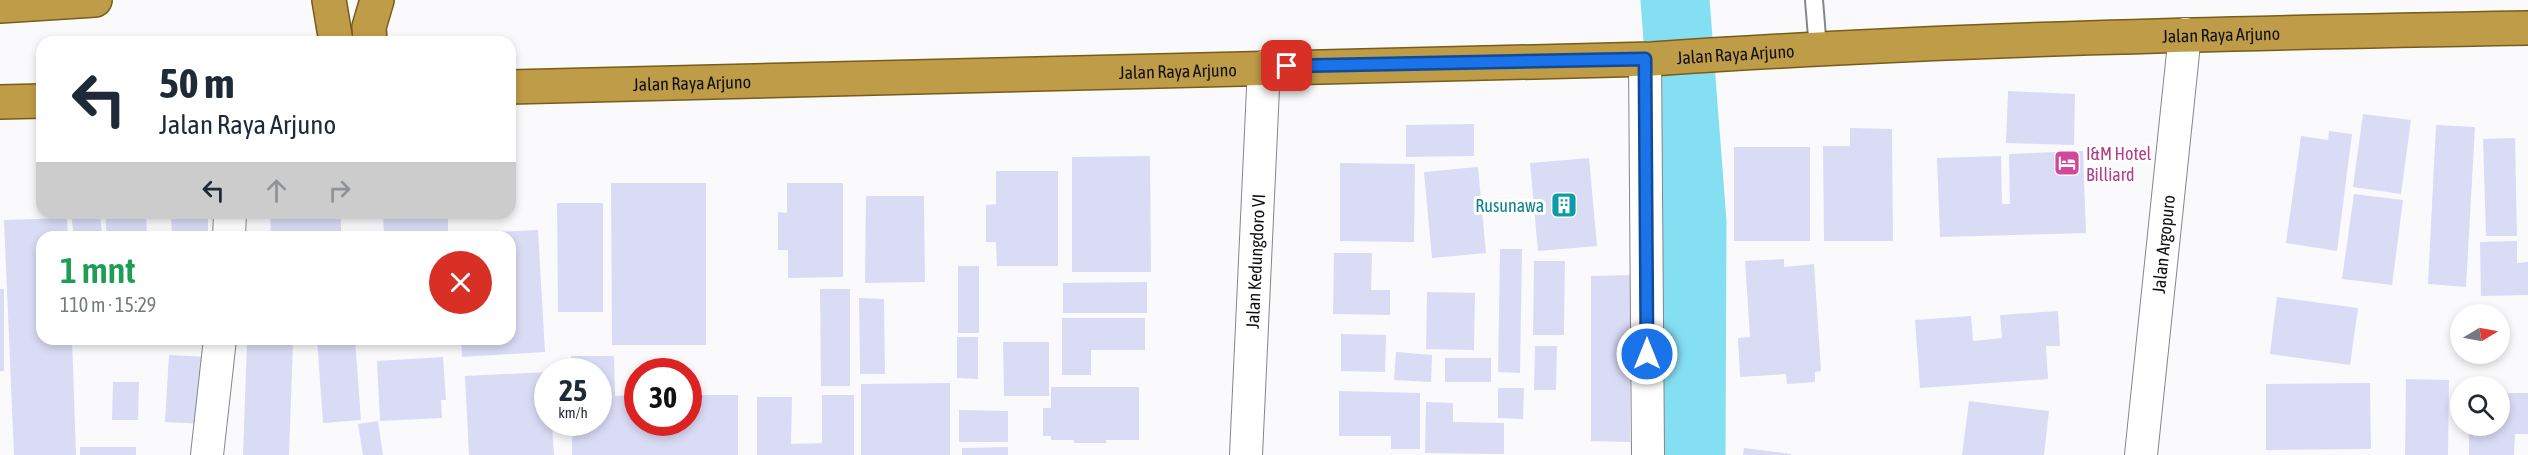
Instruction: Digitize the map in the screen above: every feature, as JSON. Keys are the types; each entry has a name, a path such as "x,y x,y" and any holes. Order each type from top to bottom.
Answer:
{"highway":[{"path":"0,6 95,0"},
{"path":"329,0 335,36"},
{"path":"370,36 369,27 377,0"},
{"name":"Jalan Raya Arjuno","path":"516,87 1648,59 1818,49 2185,34 2528,28"},
{"path":"0,102 36,101"}],"street":[{"name":"Jalan Argopuro","path":"2140,455 2185,34"},
{"path":"1648,59 1648,455"},
{"name":"Jalan Kedungdoro VI","path":"1246,455 1263,67"},
{"path":"207,455 219,345"}],"lane":[{"path":"1814,0 1818,49"}],"building":[{"path":"2008,91 2075,94 2074,145 2006,143"},
{"path":"2363,114 2411,120 2401,194 2353,187"},
{"path":"1474,124 1474,156 1406,157 1406,125"},
{"path":"2436,125 2475,127 2466,287 2428,284"},
{"path":"1850,128 1892,129 1893,241 1824,241 1823,146 1850,146"},
{"path":"2329,131 2352,134 2337,251 2286,243 2301,136 2328,140"},
{"path":"2515,138 2517,236 2486,236 2483,139"},
{"path":"1734,147 1810,147 1810,241 1734,241"},
{"path":"2083,151 2086,233 1940,237 1937,158 2001,156 2002,204 2010,204 2009,154"},
{"path":"1150,156 1151,272 1072,272 1072,157"},
{"name":"Rusunawa","path":"1589,158 1597,246 1538,251 1530,163"},
{"path":"1340,163 1415,164 1414,242 1340,241"},
{"path":"1478,167 1486,253 1432,258 1424,172"},
{"path":"996,171 1058,171 1058,266 997,266 996,242 986,242 986,205 996,204"},
{"path":"611,183 706,183 706,345 612,345"},
{"path":"787,183 843,183 843,277 788,278 788,250 778,250 778,212 787,213"},
{"path":"2354,194 2403,200 2392,285 2342,279"},
{"path":"866,196 924,196 925,282 865,283"},
{"path":"557,203 603,203 603,312 558,312"},
{"path":"67,219 68,231 36,231 36,345 72,345 76,455 14,455 4,220"},
{"path":"72,219 101,219 102,231 73,231"},
{"path":"106,219 146,219 147,231 106,231"},
{"path":"171,219 208,219 208,231 172,231"},
{"path":"270,219 341,219 341,231 271,231"},
{"path":"383,219 448,219 448,231 384,231"},
{"path":"538,230 545,352 462,357 461,345 516,345 516,231"},
{"path":"2517,241 2517,263 2528,262 2528,295 2481,296 2480,242"},
{"path":"1500,249 1522,249 1520,373 1498,372"},
{"path":"1334,253 1372,253 1371,290 1390,290 1390,315 1333,314"},
{"path":"1784,259 1784,267 1814,264 1821,371 1815,372 1815,382 1787,384 1786,374 1740,377 1738,338 1750,337 1745,261"},
{"path":"1534,261 1565,261 1564,335 1533,335"},
{"path":"958,266 979,266 979,333 958,333"},
{"path":"1630,275 1630,442 1591,441 1591,276"},
{"path":"1147,282 1147,313 1063,313 1063,283"},
{"path":"0,289 4,289 4,371 0,371"},
{"path":"820,289 850,289 850,386 821,386"},
{"path":"1427,292 1475,293 1474,350 1426,349"},
{"path":"2277,297 2358,308 2350,365 2270,354"},
{"path":"859,298 884,299 885,374 860,374"},
{"path":"2058,311 2060,346 2046,346 2048,379 1920,388 1915,320 1971,316 1973,341 2002,338 2000,315"},
{"path":"1062,318 1145,318 1145,350 1091,350 1091,375 1062,375"},
{"path":"1341,334 1386,335 1385,372 1341,371"},
{"path":"957,337 978,337 978,379 957,378"},
{"path":"1003,342 1049,342 1049,396 1004,396"},
{"path":"247,345 293,345 289,455 243,455"},
{"path":"317,345 355,345 361,420 323,423"},
{"path":"1535,346 1557,346 1556,390 1534,390"},
{"path":"1396,352 1432,355 1431,382 1394,380"},
{"path":"169,355 209,357 205,424 165,422"},
{"path":"571,356 614,356 615,396 624,396 624,436 702,436 702,395 738,395 738,455 572,455 572,436 612,436 612,358 571,358"},
{"path":"443,357 446,400 441,400 442,418 380,421 377,361"},
{"path":"1445,358 1491,358 1491,382 1445,382"},
{"path":"534,373 534,436 553,436 554,455 469,455 465,376"},
{"path":"2406,379 2449,380 2448,455 2405,455"},
{"path":"113,382 139,382 138,420 112,420"},
{"path":"950,383 950,455 861,455 861,384"},
{"path":"2370,383 2371,449 2266,450 2266,384"},
{"path":"1051,387 1139,387 1139,440 1074,443 1074,440 1051,440 1051,436 1043,436 1043,408 1051,408"},
{"path":"1498,388 1524,388 1523,419 1498,418"},
{"path":"1339,391 1420,393 1420,449 1391,449 1391,436 1339,436"},
{"path":"2510,393 2528,393 2528,434 2515,434 2514,455 2469,455 2469,436 2510,436"},
{"path":"822,395 854,395 854,455 757,455 757,397 792,397 791,444 822,443"},
{"path":"1969,401 2049,411 2044,455 1962,455"},
{"path":"1426,402 1453,403 1453,422 1504,423 1504,454 1425,453"},
{"path":"959,410 1008,411 1008,442 959,442"},
{"path":"378,421 383,455 363,455 358,424"},
{"path":"80,447 136,447 136,455 80,455"},
{"path":"1008,447 1008,455 962,455 962,448"},
{"path":"1744,448 1791,454 1791,455 1743,455"}],"waterway":[{"path":"1675,0 1692,222 1691,455"}],"place":[{"name":"I&M Hotel Billiard","path":"2067,163"},
{"name":"Rusunawa","path":"1564,205"}],"route":[{"path":"1287,66 1645,59 1647,354"}]}
